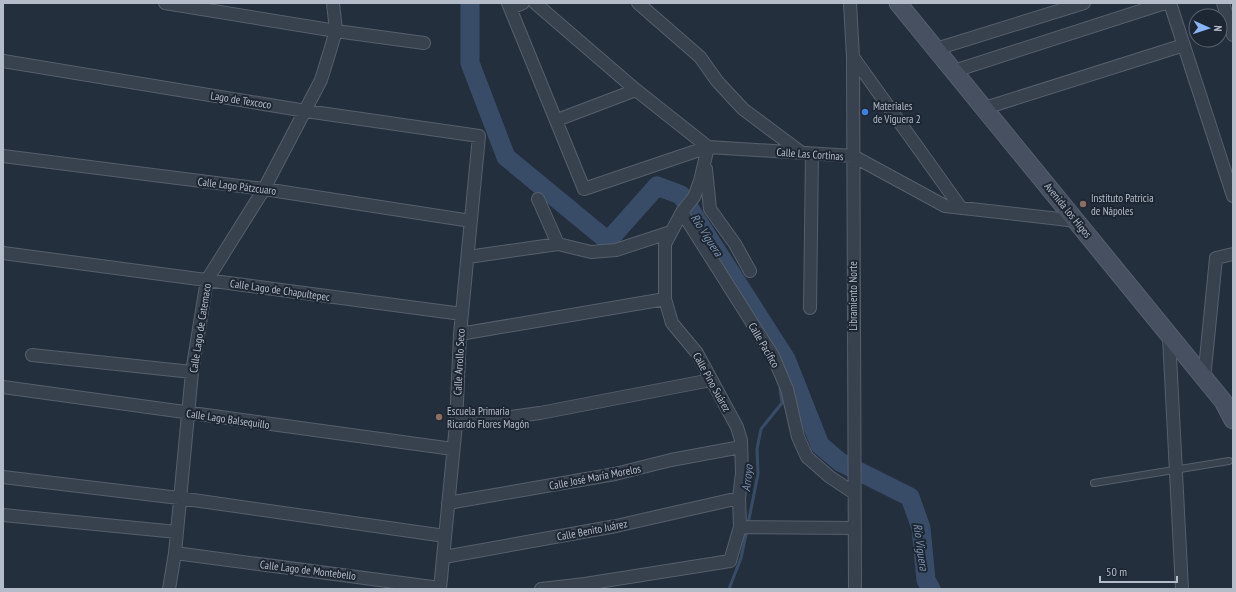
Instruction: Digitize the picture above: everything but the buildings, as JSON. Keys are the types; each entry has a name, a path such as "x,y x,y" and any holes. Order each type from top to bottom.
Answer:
{"street":[{"path":"165,3 336,31 424,43"},
{"name":"Calle Lago de Catemaco","path":"169,589 175,553 192,372 207,280 264,189 321,80 336,31 333,3"},
{"path":"523,3 510,5 557,120 636,90"},
{"path":"535,3 636,90 708,147"},
{"path":"638,3 700,57 717,81 743,109 807,153 810,308"},
{"name":"Libramiento Norte","path":"850,3 853,156 855,589"},
{"name":"Avenida los Higos","path":"898,3 1223,402 1233,420"},
{"path":"936,49 1084,3"},
{"path":"954,70 1165,3"},
{"path":"1170,3 1233,196"},
{"path":"1223,3 1233,35"},
{"path":"985,108 1184,46"},
{"path":"852,58 961,208"},
{"name":"Lago de Texcoco","path":"3,61 306,111 479,136"},
{"name":"Calle Las Cortinas","path":"557,120 584,189 708,147 807,153 853,156 945,206 1077,221"},
{"name":"Calle Arrollo Seco","path":"440,588 456,424 460,334 479,136"},
{"name":"Calle Pino Suárez","path":"540,589 585,584 730,561 746,527 739,498 742,473 741,440 737,427 697,353 672,323 665,299 665,244 682,212 694,197 700,181 708,147"},
{"name":"Calle Lago Pátzcuaro","path":"3,156 264,189 471,221"},
{"path":"704,162 710,208 735,244 750,271"},
{"path":"538,199 558,244"},
{"name":"Calle Pacífico","path":"682,212 773,356 785,385 798,437 807,457 830,477 854,493"},
{"path":"468,256 558,244 591,252 616,250 671,232"},
{"name":"Calle Lago de Chapultepec","path":"3,253 462,314"},
{"path":"1204,379 1216,258 1233,254"},
{"path":"460,334 665,299"},
{"path":"1169,337 1182,589"},
{"path":"32,355 192,372"},
{"path":"456,424 540,413 711,380"},
{"name":"Calle Lago Balsequillo","path":"3,387 188,414 453,449"},
{"name":"Calle José María Morelos","path":"448,503 615,474 671,460 741,447"},
{"path":"3,477 179,498 445,536"},
{"name":"Calle Benito Juárez","path":"444,557 616,526 739,498"},
{"path":"3,515 177,532"},
{"path":"746,527 854,528"},
{"name":"Calle Lago de Montebello","path":"175,553 440,588"}],"lane":[{"path":"1094,483 1229,461"}],"waterway":[{"name":"Río Viguera","path":"470,3 470,63 506,157 608,241 657,186 681,195 786,359 820,445 840,462 910,497 921,528 926,580 931,589"},
{"name":"Arroyo","path":"748,524 758,474 757,449 761,429 782,403 780,389 784,387"},
{"name":"Arroyo","path":"729,589 741,558 747,530"}],"place":[{"name":"Materiales de Viguera 2","path":"865,112"},
{"name":"Instituto Patricia de Nápoles","path":"1083,204"},
{"name":"Escuela Primaria Ricardo Flores Magón","path":"439,417"}]}
